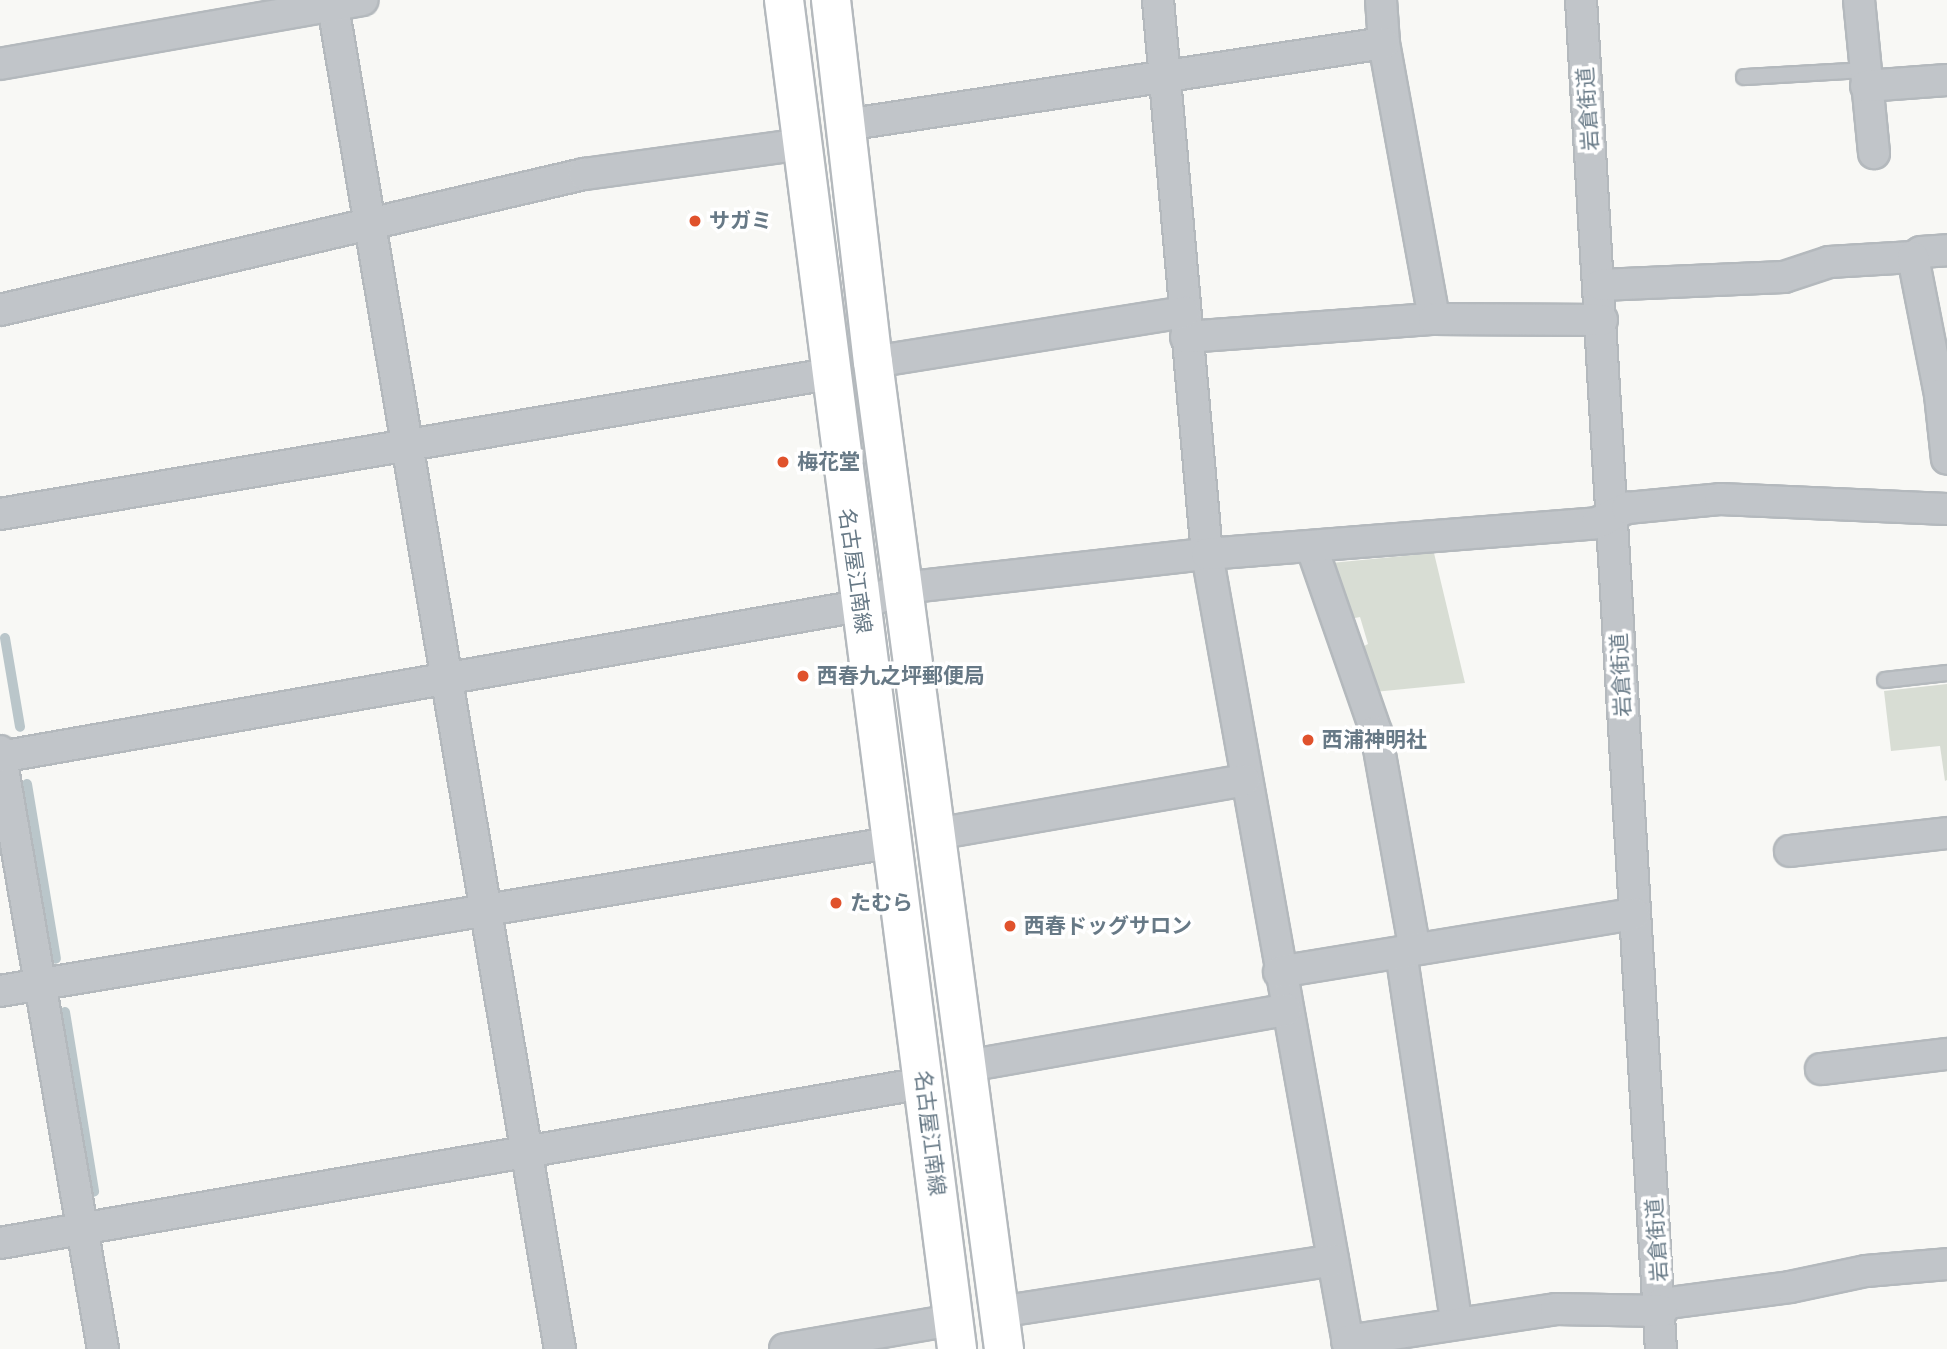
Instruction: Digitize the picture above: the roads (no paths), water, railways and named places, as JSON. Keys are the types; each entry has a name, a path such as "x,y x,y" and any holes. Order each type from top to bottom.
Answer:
{"main road":[{"name":"名古屋江南線","path":"785,0 829,374 859,606 895,842 955,1335"},
{"path":"831,0 873,362 1004,1349"}],"street":[{"path":"1158,0 1207,554 1244,780 1348,1345 1456,1322 1556,1309 1661,1307 1790,1287 1866,1271 1947,1264"},
{"path":"1381,0 1384,43 1426,255 1434,319"},
{"name":"岩倉街道","path":"1581,0 1601,285 1634,914 1661,1307 1661,1349"},
{"path":"1859,0 1874,153"},
{"path":"0,64 342,2 368,222 560,1349"},
{"path":"845,125 1384,43"},
{"path":"1865,78 1947,80"},
{"path":"0,310 368,222 584,174 802,144"},
{"path":"1601,285 1784,277 1829,262 1913,257 1921,252 1947,250"},
{"path":"1913,257 1947,459"},
{"path":"873,362 1185,324 1434,319 1602,320"},
{"path":"0,514 829,374"},
{"path":"103,1349 0,755 859,606 902,588 1207,554 1312,548 1597,523 1627,508 1720,499 1947,509"},
{"path":"1312,548 1377,732 1456,1322"},
{"path":"936,834 1244,780"},
{"path":"1790,851 1947,833"},
{"path":"0,991 895,842"},
{"path":"1279,972 1634,914"},
{"path":"967,1066 1286,1010"},
{"path":"1821,1069 1947,1054"},
{"path":"0,1243 923,1083"},
{"path":"999,1311 1333,1260"},
{"path":"785,1349 955,1335"}],"lane":[{"path":"1744,77 1865,78"},
{"path":"1885,680 1947,673"}],"waterway":[{"path":"5,638 20,727"},
{"path":"27,784 56,959"},
{"path":"65,1012 94,1192"}],"place":[{"name":"サガミ","path":"695,221"},
{"name":"梅花堂","path":"783,462"},
{"name":"西春九之坪郵便局","path":"803,676"},
{"name":"西浦神明社","path":"1308,740"},
{"name":"たむら","path":"836,903"},
{"name":"西春ドッグサロン","path":"1010,926"}]}
